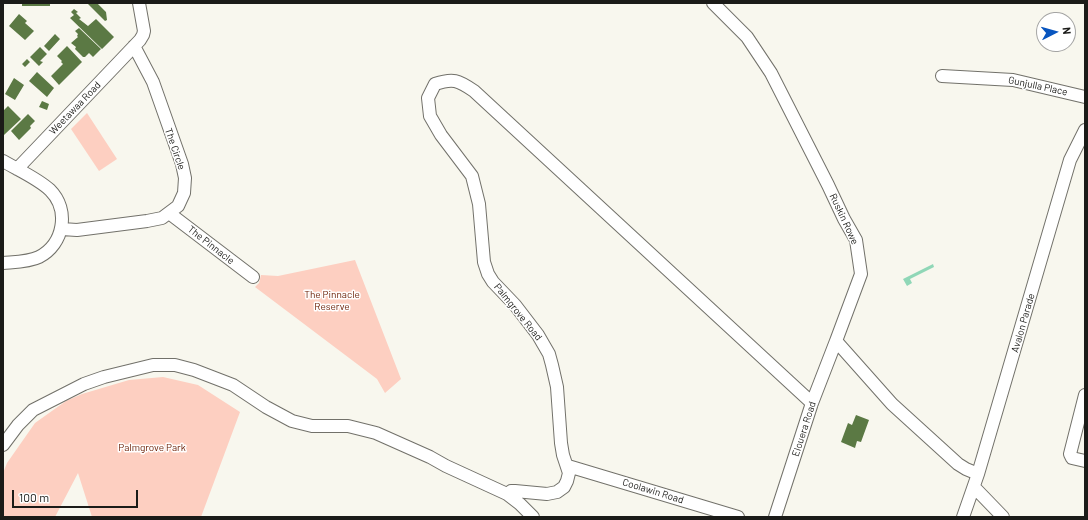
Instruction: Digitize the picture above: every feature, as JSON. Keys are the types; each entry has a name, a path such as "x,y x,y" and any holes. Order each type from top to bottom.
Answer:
{"street":[{"path":"134,46 143,35 144,31 139,3"},
{"name":"Ruskin Rowe","path":"713,3 747,37 771,73 828,185 844,220 856,240 862,274 836,341"},
{"name":"Weetawaa Road","path":"17,169 134,46"},
{"name":"The Circle","path":"62,229 77,230 162,218 178,206 184,193 185,178 182,164 153,82 134,46"},
{"name":"Gunjulla Place","path":"942,76 1014,80 1085,97"},
{"name":"Palmgrove Road","path":"507,494 511,491 547,494 557,492 564,487 567,481 569,473 568,466 563,455 561,442 557,387 549,354 538,335 493,282 488,274 484,262 479,204 472,176 441,135 430,116 428,98 435,84 449,80 463,83 474,91 812,403"},
{"name":"Avalon Parade","path":"963,517 978,474 1070,160 1085,130"},
{"path":"3,161 43,184 51,191 59,204 62,216 62,229 56,242 48,251 37,258 3,263"},
{"name":"The Pinnacle","path":"169,212 253,277"},
{"path":"836,341 892,404 958,464 978,474"},
{"name":"Elouera Road","path":"775,517 812,403 836,341"},
{"path":"3,445 18,425 33,410 84,384 104,377 153,365 175,366 194,370 233,385 266,407 292,421 312,426 348,426 376,433 507,494 533,517"},
{"path":"1085,395 1070,454 1072,458 1085,461"},
{"name":"Coolawin Road","path":"568,466 738,517"},
{"path":"974,487 1003,517"}],"green space":[{"path":"87,113 117,159 99,171 71,129"},
{"name":"The Pinnacle Reserve","path":"355,260 401,379 385,393 377,379 255,287 259,283 261,275 278,276"},
{"name":"Palmgrove Park","path":"163,377 198,385 240,412 201,517 92,517 78,473 55,517 3,517 3,473 7,463 35,423 66,401 82,394 129,380"}],"shaded area":[{"path":"933,264 934,267 910,279 912,283 907,286 903,279"}],"building":[{"path":"22,3 50,3 50,6 22,6"},
{"path":"87,3 97,3 106,12 107,20 105,21"},
{"path":"74,9 78,12 76,13 81,18 79,19 88,26 96,19 114,37 102,49 70,18 74,15 71,12"},
{"path":"19,14 27,21 25,23 34,31 25,40 9,26"},
{"path":"79,28 101,49 93,57 89,53 83,57 71,43 78,37 78,34 75,31"},
{"path":"55,34 60,39 49,51 44,46"},
{"path":"67,46 82,62 59,85 51,76 63,64 57,56"},
{"path":"40,47 47,54 40,61 43,62 39,66 30,57"},
{"path":"27,59 30,62 25,67 22,64"},
{"path":"37,72 54,88 47,97 29,81"},
{"path":"14,78 24,85 15,100 5,94"},
{"path":"42,101 49,104 47,110 39,107"},
{"path":"8,106 21,119 4,135 3,111"},
{"path":"28,114 35,121 30,126 31,128 19,140 11,131"},
{"path":"856,415 869,420 861,442 857,441 855,448 841,442 848,423 852,425"}]}
